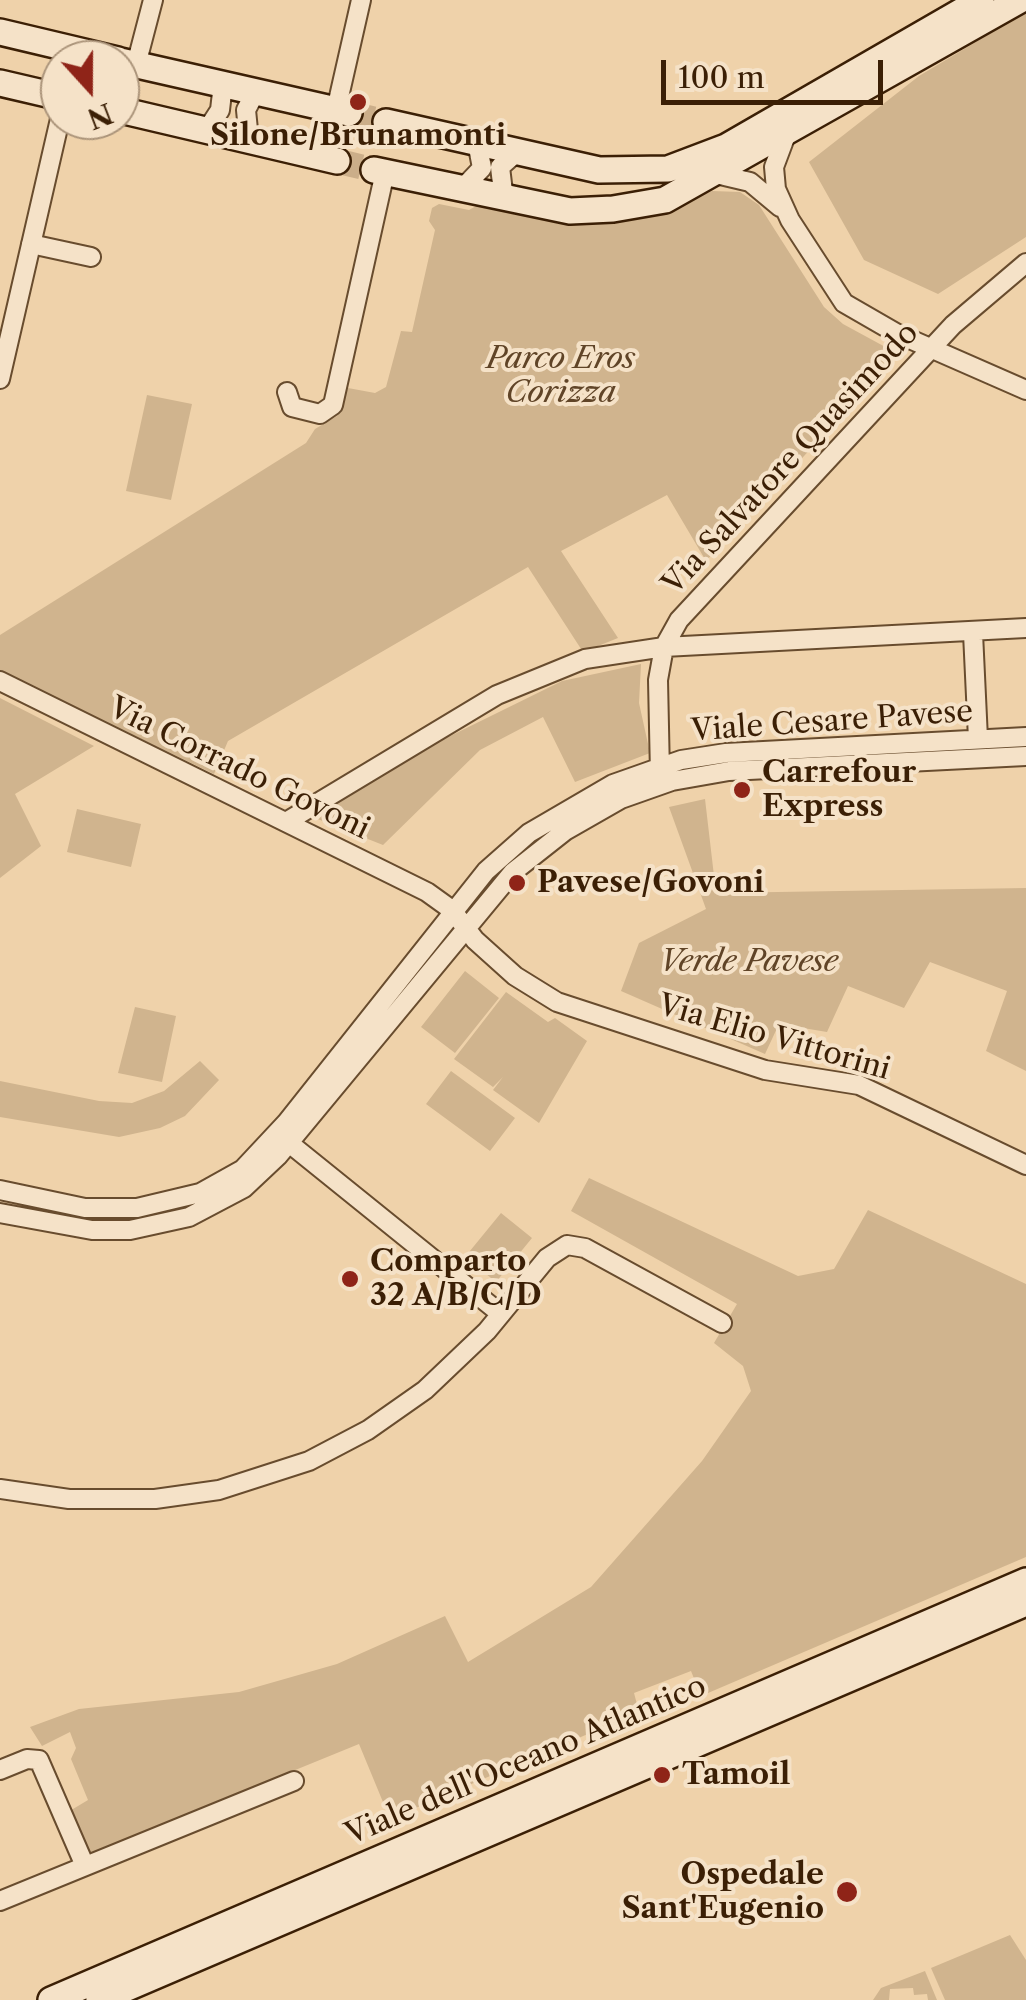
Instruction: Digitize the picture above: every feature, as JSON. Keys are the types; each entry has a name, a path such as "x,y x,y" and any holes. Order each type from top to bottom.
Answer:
{"main road":[{"path":"386,122 620,172 688,164 726,148 981,0"},
{"path":"380,171 570,211 613,210 671,198 1020,0"},
{"path":"0,32 40,42"},
{"path":"140,66 342,111"},
{"path":"0,82 40,92"},
{"path":"140,115 337,161"},
{"name":"Viale dell'Oceano Atlantico","path":"51,2000 1026,1582"},
{"name":"Viale dell'Oceano Atlantico","path":"99,2000 1026,1603"}],"street":[{"path":"134,40 152,0"},
{"path":"342,111 360,0"},
{"path":"207,130 220,110 224,84"},
{"path":"248,140 246,110 256,91"},
{"path":"784,212 773,176 786,135"},
{"path":"0,378 55,140"},
{"path":"461,190 482,168 477,142"},
{"path":"504,200 500,167 518,152"},
{"path":"287,392 289,406 324,413 333,405 380,171"},
{"path":"716,174 750,182 784,212 844,303 865,318 1026,390"},
{"path":"31,244 91,257"},
{"name":"Via Salvatore Quasimodo","path":"661,776 656,709 664,647 701,593 932,348 1026,264"},
{"path":"286,822 523,682 586,658 664,647 1026,628"},
{"path":"973,633 978,739"},
{"name":"Via Corrado Govoni","path":"0,681 427,892 452,910"},
{"name":"Viale Cesare Pavese","path":"0,1190 110,1209 165,1204 200,1193 243,1169 286,1123 452,910 496,860 529,833 597,791 661,776 726,752 1026,737"},
{"path":"934,741 935,761"},
{"name":"Viale Cesare Pavese","path":"0,1213 116,1231 189,1217 244,1188 290,1142 512,872 564,831 661,776 1026,756"},
{"path":"452,910 464,927"},
{"name":"Via Elio Vittorini","path":"464,927 515,976 557,1002 765,1070 859,1084 1026,1165"},
{"path":"290,1142 501,1314"},
{"path":"52,1223 57,1202"},
{"path":"0,1488 69,1499 143,1500 203,1493 276,1474 340,1446 397,1412 462,1356 551,1254 571,1244 722,1323"},
{"path":"0,1770 27,1758 39,1760 84,1866"},
{"path":"0,1901 294,1782"}],"green space":[{"path":"1026,12 1026,237 938,294 864,260 809,162 919,76"},
{"name":"Parco Eros Corizza","path":"712,191 740,192 759,205 824,307 843,324 889,349 888,366 706,561 667,495 561,551 618,638 583,652 528,567 228,741 214,774 0,671 0,635 306,443 315,429 337,416 348,388 375,393 386,387 401,331 412,332 435,230 429,221 432,208 439,204 469,210 478,205 590,223 665,212"},
{"path":"147,395 192,404 171,500 126,491"},
{"path":"641,664 639,703 650,753 575,782 543,717 480,750 383,845 310,816 434,744 562,681"},
{"path":"0,698 94,746 15,794 41,846 0,878"},
{"name":"Verde Pavese","path":"705,799 716,893 1026,888 1026,1071 986,1051 1007,991 930,962 904,1008 848,986 827,1032 779,1024 765,1054 621,991 639,943 706,909 669,807"},
{"path":"77,809 141,824 131,867 67,852"},
{"path":"465,971 499,998 455,1053 421,1027"},
{"path":"506,992 548,1022 555,1018 587,1041 539,1123 493,1090 503,1077 493,1087 454,1059"},
{"path":"135,1007 176,1016 162,1082 118,1073"},
{"path":"200,1061 219,1080 185,1116 160,1128 119,1137 0,1117 0,1081 99,1101 132,1103 164,1091"},
{"path":"451,1071 515,1118 490,1151 426,1104"},
{"path":"589,1178 798,1276 834,1269 868,1210 1026,1284 1026,1557 701,1696 691,1671 634,1693 639,1712 390,1819 359,1744 87,1855 68,1812 88,1800 71,1759 76,1748 70,1732 42,1746 30,1727 79,1709 239,1692 337,1664 445,1616 468,1662 591,1587 702,1461 751,1391 743,1366 714,1343 737,1304 571,1211"},
{"path":"501,1213 532,1238 496,1282 465,1257"},
{"path":"1010,1935 1026,1960 1026,2000 945,2000 931,1968"},
{"path":"925,1971 937,2000 928,2000 927,1994 914,1995 913,1988 890,1989 889,2000 873,2000 881,1988"}],"tunnel":[{"path":"349,113 386,122"},
{"path":"337,161 374,170"}],"place":[{"name":"Silone/Brunamonti","path":"358,102"},
{"name":"Carrefour Express","path":"742,790"},
{"name":"Pavese/Govoni","path":"517,883"},
{"name":"Comparto 32 A/B/C/D","path":"350,1279"},
{"name":"Tamoil","path":"662,1775"},
{"name":"Ospedale Sant'Eugenio","path":"847,1892"}]}
